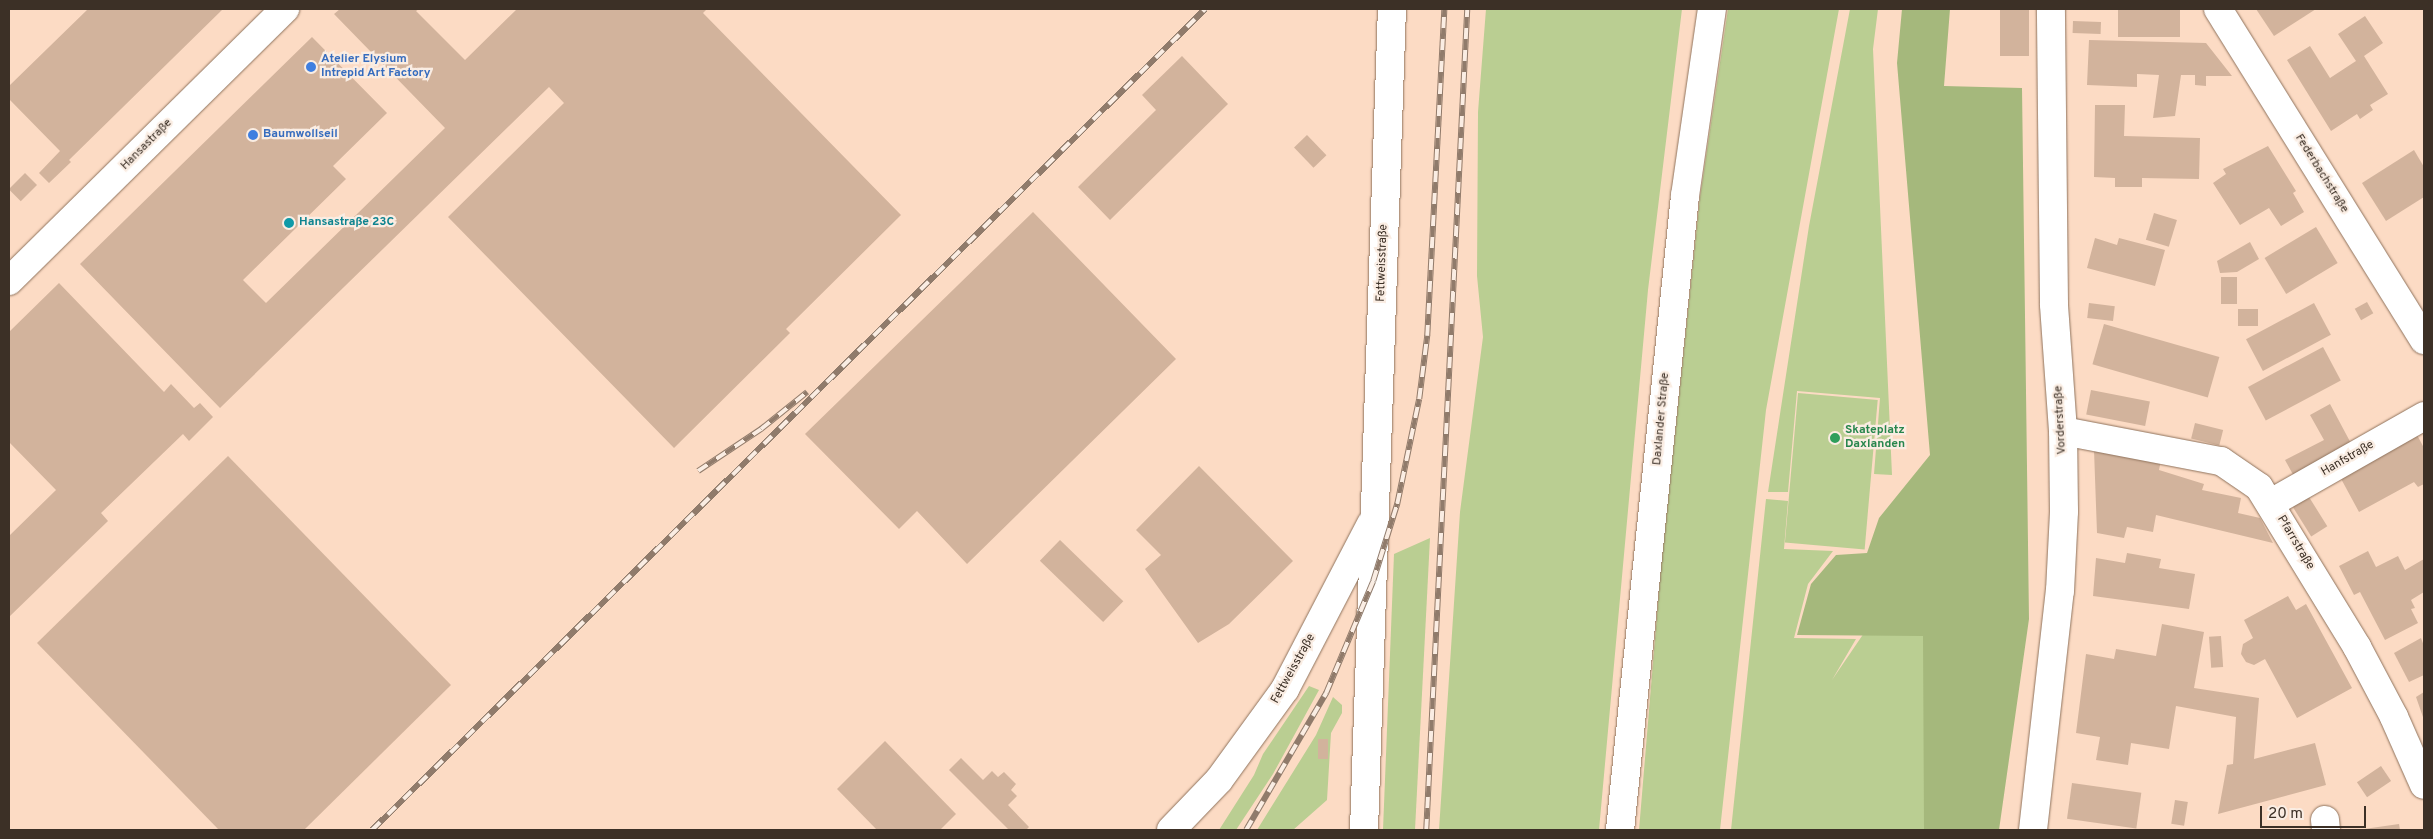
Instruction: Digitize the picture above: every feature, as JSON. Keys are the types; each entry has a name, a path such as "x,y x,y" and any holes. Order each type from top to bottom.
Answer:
{"street":[{"name":"Hansastraße","path":"9,281 285,9"},
{"name":"Fettweisstraße","path":"1364,830 1392,9"},
{"name":"Daxlander Straße","path":"1620,830 1684,206 1712,9"},
{"name":"Vorderstraße","path":"2033,830 2060,590 2063,431 2054,304 2051,9"},
{"name":"Federbachstraße","path":"2218,9 2424,340"},
{"name":"Hanfstraße","path":"2271,503 2424,416"},
{"name":"Pfarrstraße","path":"2063,431 2222,461 2259,486 2357,647 2394,717 2424,785"},
{"name":"Fettweisstraße","path":"1171,830 1219,780 1285,689 1375,517"}],"green space":[{"path":"1486,9 1682,9 1648,290 1599,830 1439,830 1460,512 1483,337 1477,276 1478,112"},
{"path":"1728,9 1839,9 1766,410 1720,830 1639,830 1661,567 1700,197"},
{"path":"1850,9 1878,9 1873,49 1892,475 1874,474 1880,398 1797,391 1788,492 1768,492 1809,226"},
{"path":"1902,9 1950,9 1944,86 2022,88 2029,619 1999,830 1924,830 1923,636 1797,635 1811,584 1836,555 1867,553 1879,518 1930,455 1897,63"},
{"name":"Skateplatz Daxlanden","path":"1798,393 1878,400 1865,549 1785,542"},
{"path":"1766,499 1788,501 1784,549 1833,551 1808,584 1794,638 1856,639 1832,680 1864,633 1886,627 1953,641 1943,830 1731,830"},
{"path":"1430,538 1415,830 1383,830 1394,554"},
{"path":"1309,686 1319,690 1273,774 1236,830 1219,830 1254,775 1263,754"},
{"path":"1333,697 1342,705 1342,713 1331,733 1327,800 1293,830 1257,830 1316,735"}],"building":[{"path":"88,9 223,9 69,160 71,162 49,183 39,173 60,151 9,99 9,86"},
{"path":"340,9 419,9 416,11 465,60 517,9 707,9 703,13 901,215 786,329 790,333 674,448 448,217 564,103 549,87 220,408 80,264 312,37 387,113 333,166 346,179 243,280 266,303 445,128 334,14"},
{"path":"2000,9 2029,9 2029,56 2000,56"},
{"path":"2118,9 2180,9 2180,37 2118,37"},
{"path":"2256,9 2316,9 2274,36"},
{"path":"2365,16 2383,43 2364,56 2388,94 2370,105 2373,110 2360,119 2357,114 2331,131 2287,60 2310,46 2330,78 2356,61 2338,34"},
{"path":"2073,21 2101,22 2101,34 2073,33"},
{"path":"2089,40 2206,43 2232,76 2206,76 2206,86 2195,85 2195,75 2181,75 2175,116 2153,118 2159,75 2137,74 2137,87 2087,85"},
{"path":"1182,56 1228,104 1110,220 1078,187 1156,110 1142,95"},
{"path":"2095,105 2125,105 2124,136 2200,138 2199,179 2142,178 2142,187 2115,187 2115,178 2094,177"},
{"path":"1307,135 1326,155 1314,168 1294,148"},
{"path":"2268,146 2296,191 2293,193 2304,212 2281,226 2269,208 2240,225 2213,183 2226,174 2223,169"},
{"path":"2414,150 2424,167 2424,197 2386,221 2362,183"},
{"path":"25,173 37,185 21,201 9,189"},
{"path":"1033,212 1176,359 967,564 917,511 899,529 805,434"},
{"path":"2154,213 2177,220 2169,247 2146,240"},
{"path":"2316,227 2338,263 2286,294 2265,258"},
{"path":"2095,238 2117,245 2119,238 2165,250 2155,286 2087,268"},
{"path":"2250,242 2259,259 2237,272 2220,273 2217,261"},
{"path":"2221,277 2237,277 2237,304 2221,304"},
{"path":"59,283 164,392 171,384 194,408 200,403 213,417 189,441 183,434 101,513 108,521 9,617 9,536 56,490 9,442 9,332"},
{"path":"2367,302 2373,313 2361,320 2355,309"},
{"path":"2089,303 2115,306 2113,321 2087,318"},
{"path":"2314,303 2331,335 2263,371 2246,339"},
{"path":"2238,309 2258,309 2258,326 2238,326"},
{"path":"2104,324 2219,357 2208,397 2092,364"},
{"path":"2323,347 2341,381 2266,420 2248,387"},
{"path":"2091,390 2150,401 2145,426 2086,415"},
{"path":"2330,404 2354,449 2296,480 2285,460 2324,440 2310,415"},
{"path":"2195,423 2223,430 2219,446 2191,439"},
{"path":"2416,433 2424,448 2424,484 2418,487 2414,482 2359,512 2339,475"},
{"path":"2094,450 2161,460 2159,470 2204,484 2202,490 2241,498 2238,513 2260,518 2273,543 2156,515 2153,532 2127,527 2124,538 2097,533"},
{"path":"228,456 451,685 304,830 219,830 37,643"},
{"path":"1199,466 1293,561 1229,624 1198,643 1145,569 1161,555 1136,530"},
{"path":"2304,489 2327,526 2311,536 2288,499"},
{"path":"1060,540 1123,601 1103,622 1040,561"},
{"path":"2368,551 2376,567 2398,556 2405,570 2424,559 2424,592 2411,600 2415,608 2411,609 2418,623 2385,640 2360,592 2354,595 2339,566"},
{"path":"2127,553 2161,559 2159,568 2195,574 2189,609 2093,596 2096,558 2125,563"},
{"path":"2288,596 2296,610 2306,604 2352,688 2297,718 2265,659 2254,665 2246,662 2241,654 2243,644 2253,638 2244,620"},
{"path":"2162,624 2204,632 2194,688 2259,698 2254,759 2315,743 2326,785 2218,814 2227,765 2233,764 2236,717 2176,706 2169,749 2131,743 2128,765 2096,760 2100,737 2076,733 2086,654 2114,659 2116,649 2156,656"},
{"path":"2221,636 2223,667 2211,668 2209,637"},
{"path":"2421,638 2424,646 2424,675 2409,682 2394,653"},
{"path":"2424,692 2424,720 2416,697"},
{"path":"1318,739 1328,739 1328,759 1318,759"},
{"path":"885,741 956,814 940,830 877,830 837,789"},
{"path":"961,758 983,780 992,771 998,777 1004,772 1016,784 1011,790 1017,796 1008,805 1029,827 1026,830 1009,830 949,770"},
{"path":"2381,766 2391,781 2367,797 2357,782"},
{"path":"2072,783 2141,793 2136,828 2067,819"},
{"path":"2175,800 2188,802 2184,826 2171,824"},
{"path":"2399,824 2400,830 2364,830 2364,829"}],"railway":[{"path":"372,830 1205,9"},
{"path":"1246,830 1326,693 1373,581 1397,504 1419,399 1427,336 1444,9"},
{"path":"1426,830 1467,9"},
{"path":"698,471 761,429 807,392"}],"place":[{"name":"Atelier Elysium Intrepid Art Factory","path":"311,67"},
{"name":"Baumwollseil","path":"253,135"},
{"name":"Hansastraße 23C","path":"289,223"},
{"name":"Skateplatz Daxlanden","path":"1835,438"}]}
